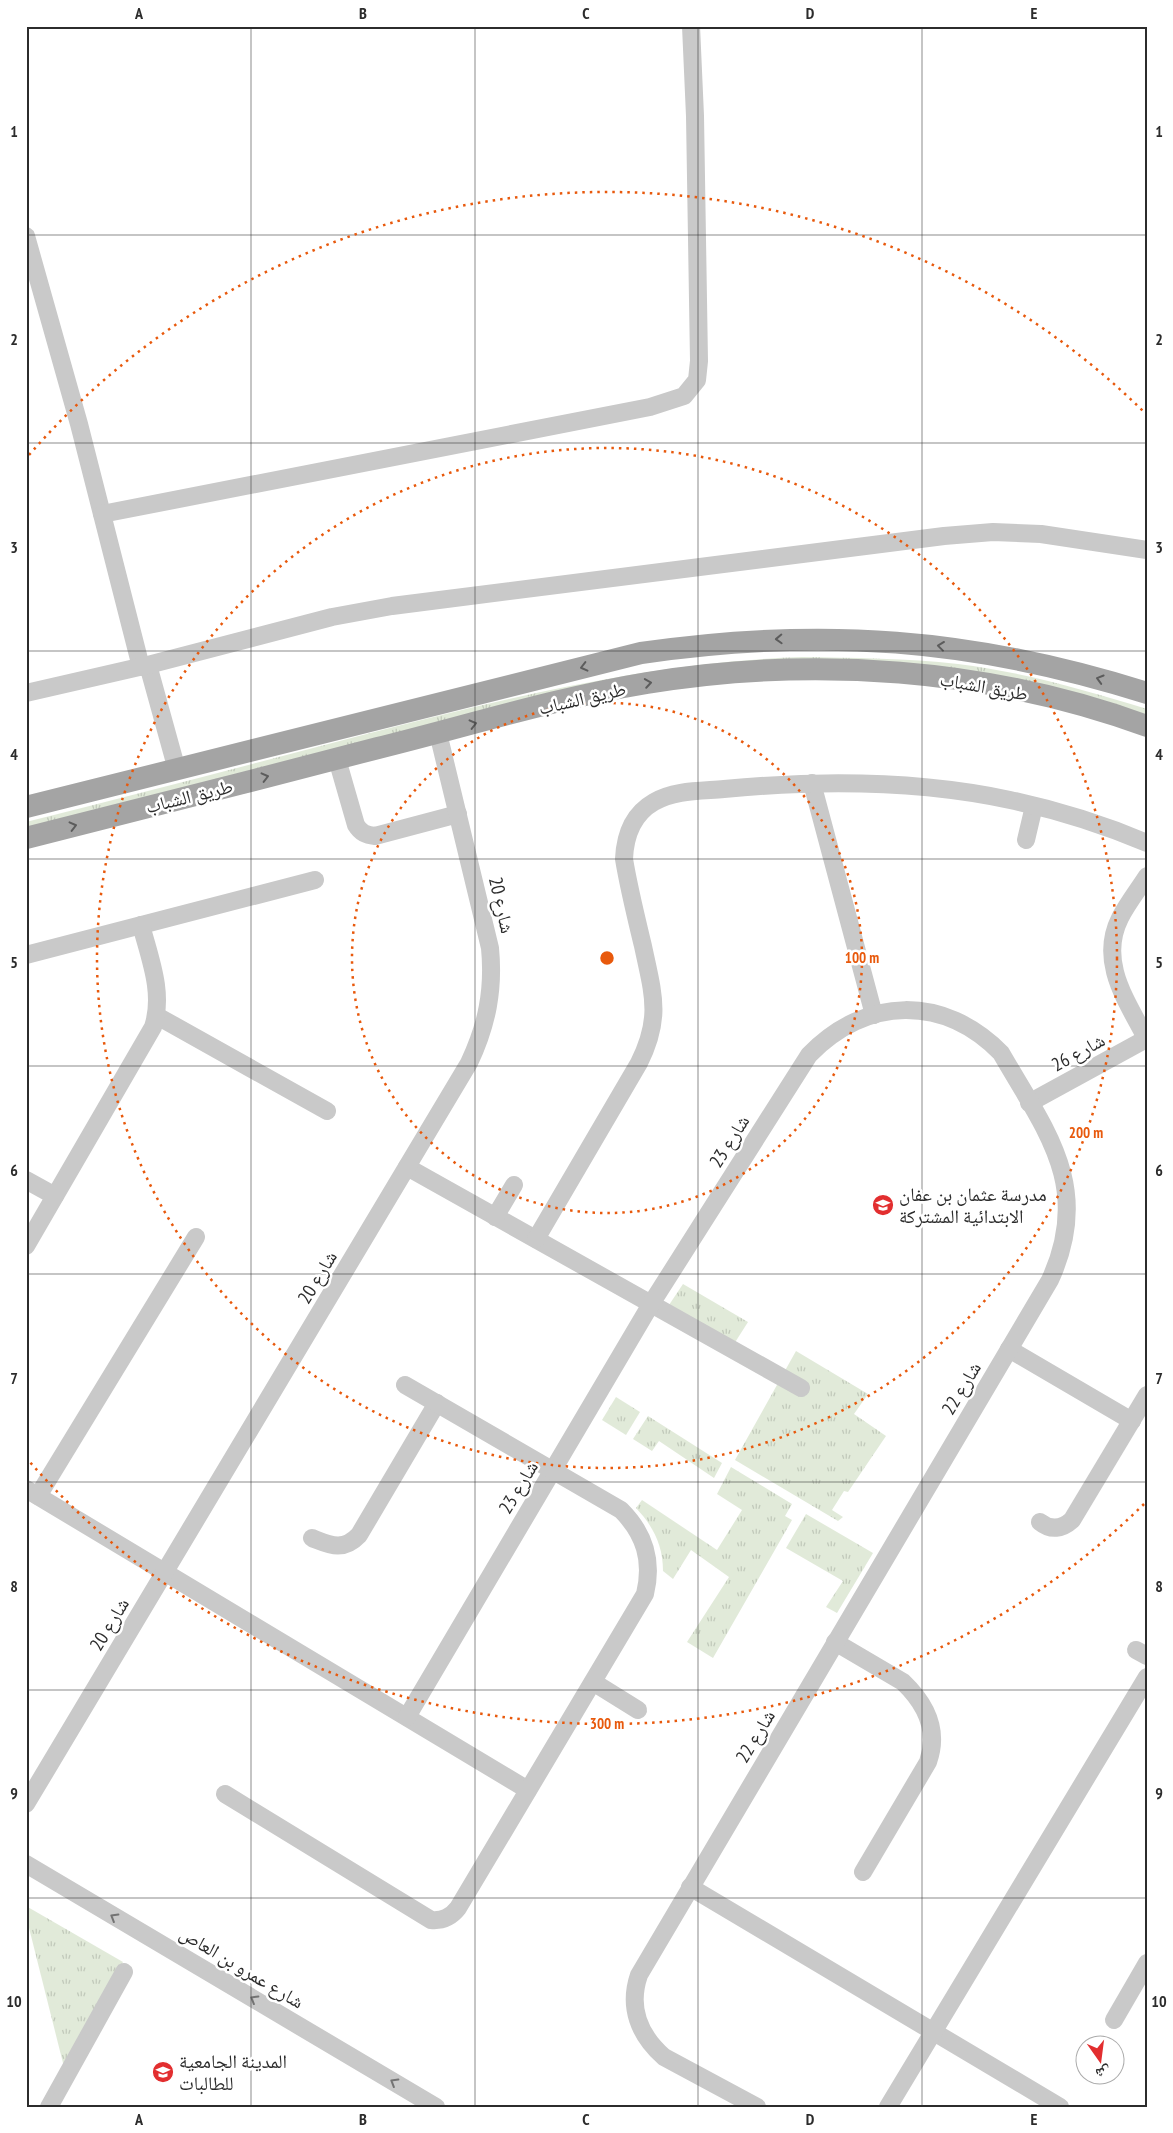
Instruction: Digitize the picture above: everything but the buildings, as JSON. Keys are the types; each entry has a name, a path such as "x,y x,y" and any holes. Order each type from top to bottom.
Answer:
{"main road":[{"name":"طريق الشباب","path":"26,807 641,653 745,640 850,638 954,648 1054,666 1147,693"},
{"name":"طريق الشباب","path":"26,838 595,693 647,683 743,672 805,670 910,674 976,683 1049,698 1147,726"}],"street":[{"path":"102,514 640,409 671,402 684,396 697,380 699,362 695,116 691,26"},
{"path":"26,236 29,264 79,424 144,666 177,770"},
{"path":"26,693 144,666 332,617 392,606 944,536 993,532 1041,534 1147,550"},
{"name":"شارع 20","path":"26,1804 469,1063 479,1043 490,1004 492,976 490,948 438,733"},
{"path":"337,759 356,825 360,832 375,836 458,814"},
{"path":"812,784 874,1014"},
{"path":"536,1239 639,1063 653,1024 654,994 624,859 626,837 644,809 653,802 674,794 754,786 888,784 928,787 969,792 1034,806 1088,821 1147,842"},
{"path":"1026,840 1034,806"},
{"path":"1146,1039 1117,983 1112,955 1113,941 1120,919 1147,876"},
{"path":"26,955 315,880"},
{"path":"26,1246 153,1027 157,1016 158,992 141,925"},
{"name":"شارع 23","path":"407,1717 651,1304 809,1055 835,1031 850,1023 874,1014 901,1010 919,1010 965,1025 978,1033 1001,1053 1050,1138 1062,1169 1066,1186 1067,1219 1065,1235 1057,1265 1009,1349"},
{"path":"157,1016 327,1111"},
{"name":"شارع 26","path":"1029,1102 1146,1039"},
{"path":"407,1167 802,1388"},
{"path":"26,1180 55,1196"},
{"path":"495,1217 514,1185"},
{"path":"196,1236 32,1492 528,1790"},
{"path":"1009,1349 1132,1420"},
{"name":"شارع 22","path":"757,2107 664,2057 646,2040 636,2017 634,1996 638,1975 1009,1349"},
{"path":"225,1794 431,1920 450,1916 458,1908 645,1594 648,1582 648,1556 638,1531 621,1510 404,1385"},
{"path":"1040,1522 1054,1528 1061,1527 1072,1520 1147,1395"},
{"path":"312,1538 334,1547 342,1547 354,1540 437,1403"},
{"path":"835,1642 903,1682 912,1690 925,1710 932,1735 933,1748 928,1762 862,1872"},
{"path":"888,2107 1147,1677"},
{"path":"593,1682 638,1710"},
{"name":"شارع عمرو بن العاص","path":"26,1864 436,2107"},
{"path":"690,1887 1060,2107"},
{"path":"1114,2020 1147,1963"},
{"path":"49,2107 124,1972"}],"green space":[{"path":"802,657 919,661 982,667 1030,677 1147,709 1147,723 975,679 684,677 26,833 26,822 521,696 632,674 688,666"},
{"path":"683,1284 748,1322 734,1344 669,1305"},
{"path":"796,1351 868,1394 854,1414 886,1436 848,1492 844,1491 832,1510 843,1517 838,1521 735,1460"},
{"path":"616,1397 640,1412 626,1435 602,1420"},
{"path":"648,1416 722,1463 714,1478 659,1441 652,1451 633,1439"},
{"path":"731,1467 792,1504 785,1516 792,1520 713,1658 687,1642 729,1577 691,1550 673,1579 663,1571 663,1562 656,1536 636,1508 642,1500 717,1550 742,1510 717,1494"},
{"path":"806,1514 873,1553 837,1613 826,1607 843,1581 786,1548"},
{"path":"26,1906 123,1962 64,2067 26,1916"}],"place":[{"name":"مدرسة عثمان بن عفان الابتدائية المشتركة","path":"883,1205"},
{"name":"المدينة الجامعية للطالبات","path":"163,2072"}]}
